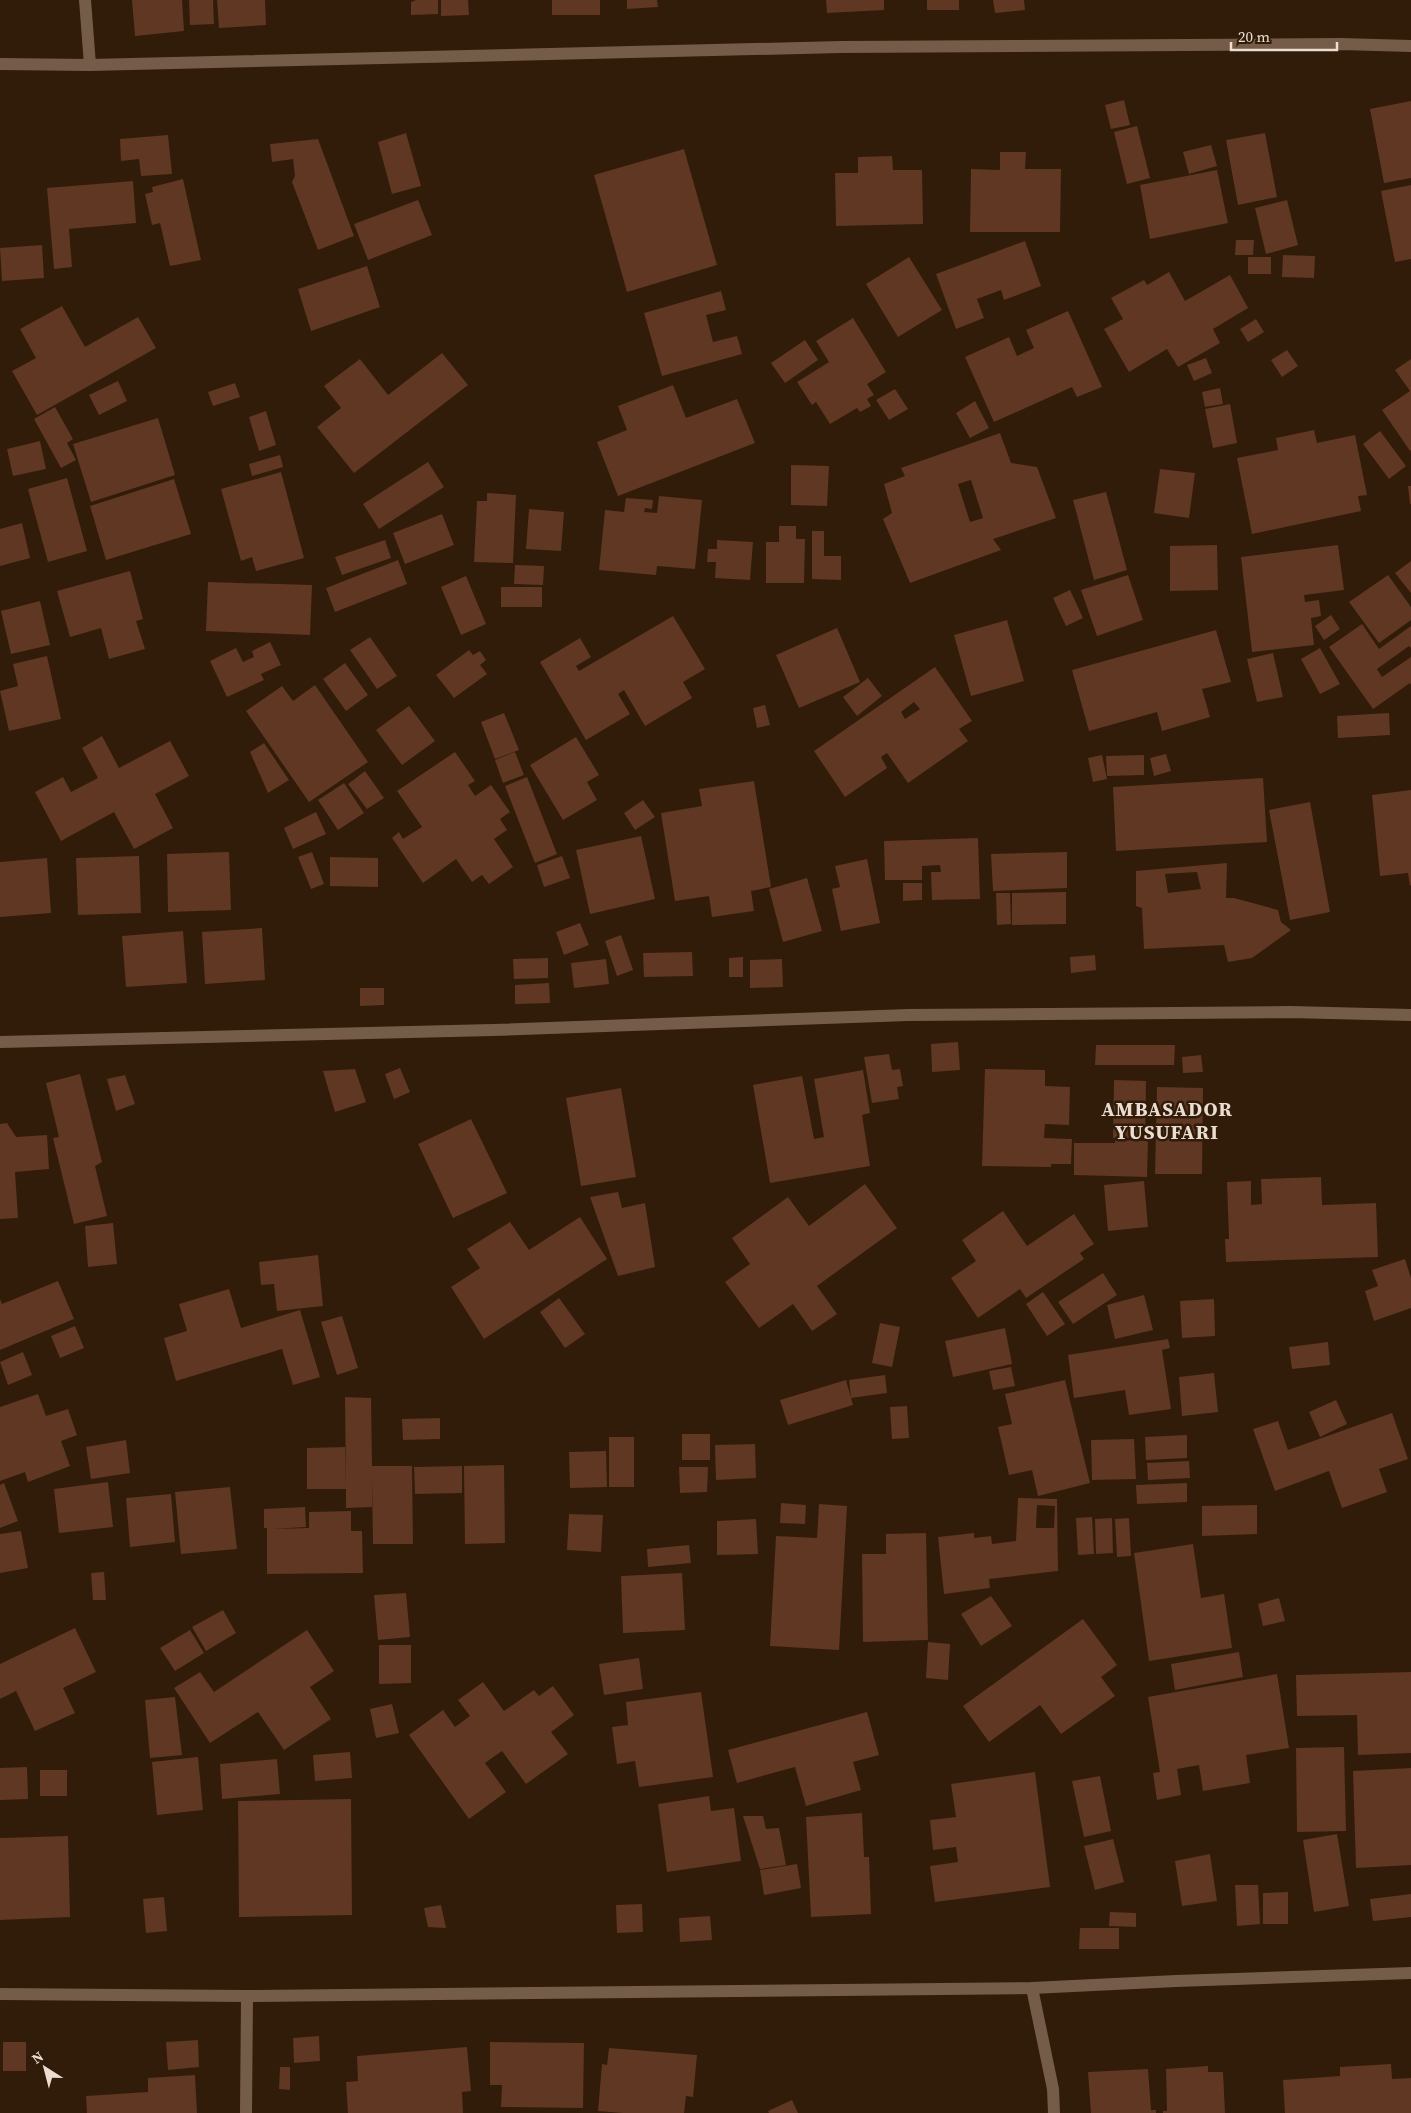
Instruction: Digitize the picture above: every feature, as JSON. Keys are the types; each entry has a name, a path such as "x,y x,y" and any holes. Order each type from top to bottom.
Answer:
{"street":[{"path":"85,0 90,65"},
{"path":"0,64 90,65 841,47 1332,44 1411,46"},
{"path":"0,1042 503,1030 908,1015 1290,1012 1411,1015"},
{"path":"0,1994 247,1996 1032,1988 1411,1973"},
{"path":"1032,1988 1053,2089 1054,2113"},
{"path":"246,2113 247,1996"}],"building":[{"path":"132,0 182,0 184,31 135,36"},
{"path":"189,0 213,0 214,24 190,25"},
{"path":"217,0 265,0 266,25 219,28"},
{"path":"416,0 438,0 438,14 411,15 411,2"},
{"path":"441,0 468,0 469,15 441,16"},
{"path":"552,0 600,0 600,15 552,15"},
{"path":"627,0 657,0 658,7 627,9"},
{"path":"826,0 884,0 884,10 827,13"},
{"path":"927,0 959,0 959,10 927,10"},
{"path":"993,0 1024,0 1025,10 995,13"},
{"path":"1124,100 1130,125 1111,129 1105,105"},
{"path":"1411,101 1411,178 1384,183 1370,109"},
{"path":"1137,126 1150,178 1127,184 1114,132"},
{"path":"406,133 421,186 392,194 378,142"},
{"path":"1265,133 1277,197 1238,205 1226,140"},
{"path":"168,135 172,174 141,176 139,159 121,161 120,139"},
{"path":"318,139 354,236 318,250 292,182 295,176 293,159 272,162 270,144"},
{"path":"1211,145 1217,166 1189,174 1183,152"},
{"path":"684,149 717,265 627,292 594,175"},
{"path":"1000,152 1026,152 1025,169 1061,169 1060,232 970,232 971,169 1000,170"},
{"path":"892,156 893,170 922,170 923,224 836,226 835,173 858,173 858,157"},
{"path":"1217,170 1228,223 1150,239 1140,185"},
{"path":"183,179 201,260 170,266 160,223 152,225 145,194 153,192 152,187"},
{"path":"133,181 136,223 69,229 72,267 54,269 47,188"},
{"path":"1411,185 1411,259 1395,262 1381,191"},
{"path":"418,200 432,235 368,260 354,224"},
{"path":"1287,200 1298,245 1266,254 1255,208"},
{"path":"1236,240 1254,240 1253,255 1235,255"},
{"path":"1025,241 1041,286 1004,300 1001,290 977,299 984,318 956,329 936,274"},
{"path":"42,245 44,278 2,281 0,248"},
{"path":"1283,255 1315,256 1314,278 1282,277"},
{"path":"909,257 942,310 898,337 866,284"},
{"path":"1248,257 1271,257 1271,274 1248,274"},
{"path":"367,266 380,307 311,331 298,289"},
{"path":"1169,272 1185,301 1230,275 1248,308 1213,329 1220,343 1178,367 1167,349 1129,372 1104,329 1123,319 1111,298 1144,280 1147,285"},
{"path":"721,291 726,310 706,315 713,342 737,336 742,354 662,376 644,313"},
{"path":"62,306 85,347 138,317 156,348 37,415 12,371 36,358 20,329"},
{"path":"1068,311 1102,387 1077,397 1072,387 994,422 965,357 1009,337 1017,356 1034,348 1026,330"},
{"path":"853,318 886,372 867,384 874,395 867,399 871,406 860,412 857,408 830,424 816,402 812,405 797,382 829,362 816,341"},
{"path":"1256,319 1264,332 1248,342 1240,329"},
{"path":"805,340 818,360 785,383 771,363"},
{"path":"1287,350 1298,366 1282,377 1271,360"},
{"path":"442,353 468,385 354,473 317,427 341,408 324,386 360,359 388,395"},
{"path":"1206,358 1212,373 1194,381 1187,365"},
{"path":"1411,359 1410,451 1382,410 1410,391 1395,370"},
{"path":"118,381 127,401 99,415 89,395"},
{"path":"235,383 240,397 213,406 208,392"},
{"path":"673,385 686,418 737,399 755,443 618,496 597,442 627,430 618,406"},
{"path":"1220,388 1223,404 1205,407 1202,392"},
{"path":"895,389 908,409 889,420 876,400"},
{"path":"975,401 989,428 970,438 956,413"},
{"path":"1230,404 1237,443 1213,448 1205,409"},
{"path":"55,407 73,439 67,443 76,460 61,468 34,419"},
{"path":"266,411 276,445 259,451 249,417"},
{"path":"158,418 175,475 91,502 73,444"},
{"path":"1314,430 1317,443 1355,435 1367,495 1358,496 1361,511 1252,534 1237,458 1278,450 1276,438"},
{"path":"1380,431 1406,466 1389,479 1363,444"},
{"path":"1000,433 1011,463 1037,467 1056,518 993,539 1001,550 910,583 883,519 892,513 884,484 905,476 901,468","holes":["971,480 983,518 970,522 958,484"]},
{"path":"40,441 46,469 13,476 7,449"},
{"path":"280,455 283,467 252,476 249,464"},
{"path":"428,462 444,487 379,529 363,504"},
{"path":"791,465 829,466 827,506 791,505"},
{"path":"1160,469 1195,473 1189,518 1154,513"},
{"path":"281,472 304,558 256,571 252,557 241,561 221,489"},
{"path":"67,478 87,551 48,562 28,489"},
{"path":"174,479 191,534 106,560 90,506"},
{"path":"1408,486 1411,486 1411,504 1410,504"},
{"path":"1106,492 1127,570 1094,580 1073,500"},
{"path":"487,493 516,495 513,563 474,562 477,501 487,501"},
{"path":"659,496 702,500 695,569 657,566 656,575 599,570 605,510 624,512 626,498 653,500 652,509 645,508 644,512 657,513"},
{"path":"529,509 564,512 561,551 526,549"},
{"path":"442,514 454,545 405,564 393,533"},
{"path":"22,523 30,558 0,566 0,529"},
{"path":"779,526 796,526 796,539 805,539 804,583 766,583 766,542 779,542"},
{"path":"812,531 824,531 824,556 841,556 841,580 812,579"},
{"path":"385,540 391,558 342,575 335,557"},
{"path":"717,540 753,542 750,580 715,578 716,562 707,562 708,549 717,549"},
{"path":"1217,545 1218,590 1170,591 1170,546"},
{"path":"1338,545 1344,590 1304,595 1305,602 1319,600 1321,616 1311,618 1314,645 1252,652 1241,557"},
{"path":"398,560 407,584 335,612 326,588"},
{"path":"1411,561 1411,593 1395,573"},
{"path":"515,565 544,566 543,585 514,584"},
{"path":"130,571 143,619 136,621 145,649 109,659 101,628 70,637 57,591"},
{"path":"1128,575 1143,620 1097,636 1081,590"},
{"path":"1388,575 1411,607 1411,620 1379,643 1349,602"},
{"path":"466,576 486,624 461,635 441,587"},
{"path":"208,582 312,585 310,635 206,631"},
{"path":"501,587 542,587 542,607 501,607"},
{"path":"1070,590 1083,618 1066,626 1053,598"},
{"path":"40,601 50,645 11,654 1,611"},
{"path":"1331,615 1340,629 1324,640 1315,626"},
{"path":"673,616 705,669 683,682 692,698 645,726 624,690 618,694 630,714 586,740 540,662 580,638 591,657 576,666 579,671"},
{"path":"1007,620 1024,681 971,696 954,635"},
{"path":"1362,624 1379,649 1411,626 1411,648 1409,646 1377,669 1382,677 1411,657 1411,685 1410,683 1373,709 1329,647"},
{"path":"837,628 860,682 799,708 776,655"},
{"path":"1216,630 1231,682 1202,689 1210,717 1162,731 1157,712 1089,731 1072,670"},
{"path":"370,637 397,676 377,689 350,650"},
{"path":"270,642 281,665 261,674 264,680 227,697 210,661 236,648 243,662 254,657 252,651"},
{"path":"1320,648 1340,684 1320,694 1301,659"},
{"path":"469,650 473,655 480,651 486,660 480,665 487,674 454,698 436,675"},
{"path":"1273,653 1283,697 1257,702 1247,659"},
{"path":"47,656 61,719 9,731 0,691 18,686 13,664"},
{"path":"345,663 368,695 346,711 323,679"},
{"path":"935,667 972,721 959,729 968,741 908,783 887,753 881,757 887,768 845,797 814,751","holes":["914,702 920,709 905,719 901,712"]},
{"path":"868,678 882,696 857,716 843,697"},
{"path":"315,685 368,762 309,802 246,711 282,686 293,701"},
{"path":"765,705 770,725 757,728 753,708"},
{"path":"409,706 435,741 402,765 376,730"},
{"path":"504,713 519,750 495,759 481,722"},
{"path":"1389,713 1390,735 1338,738 1337,716"},
{"path":"102,736 119,768 170,741 189,776 155,794 173,828 134,849 114,812 61,841 35,792 63,777 71,792 98,778 82,748"},
{"path":"576,737 599,775 587,782 597,800 563,820 530,765"},
{"path":"264,743 289,780 268,793 250,752"},
{"path":"455,752 475,781 468,785 475,796 491,785 510,812 500,819 507,830 494,839 513,867 489,884 482,875 472,882 456,859 423,883 392,838 399,832 403,839 422,827 397,791"},
{"path":"515,752 524,775 503,783 495,760"},
{"path":"1166,754 1171,771 1154,776 1150,758"},
{"path":"1102,755 1107,779 1093,782 1088,758"},
{"path":"1144,755 1144,775 1107,776 1106,756"},
{"path":"365,771 384,798 367,809 348,784"},
{"path":"527,777 557,854 535,863 505,786"},
{"path":"1263,778 1267,842 1116,851 1113,787"},
{"path":"754,781 771,887 751,891 754,911 712,917 709,896 675,901 661,813 702,806 699,789"},
{"path":"344,783 364,813 338,830 318,800"},
{"path":"1411,790 1410,886 1408,873 1380,876 1372,795"},
{"path":"643,800 655,817 635,830 624,813"},
{"path":"1310,802 1330,912 1290,920 1269,810"},
{"path":"316,812 326,834 293,849 284,828"},
{"path":"641,836 655,899 590,914 576,850"},
{"path":"978,838 980,899 932,900 931,872 941,872 940,865 922,866 922,880 885,880 884,841"},
{"path":"229,852 231,910 168,912 167,854"},
{"path":"312,852 324,884 311,889 298,857"},
{"path":"1067,852 1067,888 993,891 991,854"},
{"path":"139,856 141,913 78,915 76,858"},
{"path":"562,856 570,878 544,887 537,865"},
{"path":"330,857 378,858 378,887 330,886"},
{"path":"47,858 51,913 0,917 0,862"},
{"path":"867,859 880,923 841,931 832,889 840,887 835,866"},
{"path":"1227,863 1226,898 1234,898 1278,910 1281,922 1291,930 1252,958 1228,962 1224,945 1144,949 1142,908 1136,906 1136,871","holes":["1197,872 1201,889 1168,893 1165,874"]},
{"path":"807,878 822,931 783,942 769,889"},
{"path":"903,883 922,883 922,900 903,901"},
{"path":"1066,892 1066,924 1012,925 1012,893"},
{"path":"996,893 1010,893 1011,924 997,925"},
{"path":"580,923 589,945 564,955 556,932"},
{"path":"262,928 265,980 205,984 202,932"},
{"path":"183,931 187,983 126,987 122,936"},
{"path":"621,935 633,970 617,976 605,941"},
{"path":"692,952 693,976 644,977 643,953"},
{"path":"1095,955 1096,970 1071,973 1070,957"},
{"path":"743,957 743,977 729,977 729,958"},
{"path":"548,958 548,978 514,979 513,959"},
{"path":"606,959 609,984 574,988 571,963"},
{"path":"782,959 783,987 750,988 750,960"},
{"path":"549,983 550,1003 515,1004 515,985"},
{"path":"360,988 384,988 384,1005 360,1006"},
{"path":"958,1042 960,1070 932,1072 931,1044"},
{"path":"1096,1045 1175,1045 1174,1065 1095,1065"},
{"path":"889,1054 892,1070 900,1069 903,1086 897,1087 899,1099 872,1103 864,1057"},
{"path":"1201,1055 1203,1072 1183,1073 1182,1057"},
{"path":"400,1068 410,1092 394,1099 385,1074"},
{"path":"355,1069 366,1102 335,1112 323,1071"},
{"path":"985,1069 1045,1070 1045,1086 1070,1087 1069,1125 1045,1124 1044,1138 1072,1139 1071,1164 1051,1164 1051,1167 982,1166"},
{"path":"863,1070 870,1113 862,1115 870,1166 770,1183 753,1085 802,1076 814,1139 824,1137 814,1079"},
{"path":"80,1074 102,1162 95,1166 107,1216 74,1224 53,1138 59,1137 46,1083"},
{"path":"125,1075 135,1104 116,1111 107,1079"},
{"path":"1114,1080 1146,1081 1145,1138 1113,1138"},
{"path":"1157,1087 1203,1088 1202,1174 1155,1174"},
{"path":"621,1088 636,1177 581,1186 566,1098"},
{"path":"471,1119 507,1193 453,1218 418,1144"},
{"path":"7,1123 16,1137 47,1135 49,1169 15,1172 18,1218 0,1219 0,1124"},
{"path":"1115,1140 1148,1141 1147,1177 1074,1175 1074,1143 1115,1143"},
{"path":"1321,1177 1322,1205 1376,1203 1378,1257 1226,1262 1225,1239 1229,1239 1227,1182 1251,1181 1251,1205 1262,1204 1261,1179"},
{"path":"1144,1181 1148,1227 1108,1231 1104,1185"},
{"path":"865,1184 897,1228 817,1286 837,1314 812,1331 793,1304 759,1328 725,1282 750,1264 732,1238 788,1197 809,1226"},
{"path":"618,1192 622,1208 645,1203 655,1267 618,1276 590,1197"},
{"path":"1003,1211 1027,1246 1074,1214 1094,1244 1080,1253 1084,1259 1026,1298 1020,1289 978,1318 951,1278 976,1261 962,1240"},
{"path":"580,1217 607,1259 484,1339 451,1287 480,1268 467,1249 510,1222 529,1250"},
{"path":"113,1223 117,1264 88,1267 85,1226"},
{"path":"318,1255 323,1306 277,1311 274,1284 261,1285 259,1262"},
{"path":"1405,1259 1411,1278 1411,1308 1374,1321 1365,1291 1378,1286 1372,1270"},
{"path":"1103,1273 1117,1295 1073,1324 1058,1302"},
{"path":"58,1281 74,1319 0,1350 0,1299 2,1304"},
{"path":"229,1289 241,1328 300,1310 320,1377 293,1385 282,1349 176,1381 164,1338 187,1331 179,1304"},
{"path":"1043,1292 1065,1324 1047,1336 1026,1304"},
{"path":"1144,1295 1153,1330 1115,1339 1107,1305"},
{"path":"559,1298 585,1334 565,1348 540,1312"},
{"path":"1214,1299 1215,1336 1182,1338 1180,1301"},
{"path":"342,1316 358,1368 337,1375 321,1322"},
{"path":"880,1323 900,1327 892,1367 872,1363"},
{"path":"75,1326 84,1348 60,1358 51,1336"},
{"path":"1005,1328 1012,1364 953,1377 945,1341"},
{"path":"1168,1339 1170,1348 1162,1350 1171,1409 1129,1415 1125,1390 1074,1398 1068,1355"},
{"path":"1328,1342 1330,1365 1292,1369 1289,1347"},
{"path":"23,1352 32,1375 8,1385 0,1362"},
{"path":"1011,1367 1015,1386 993,1390 989,1371"},
{"path":"1214,1373 1218,1412 1182,1416 1179,1377"},
{"path":"885,1375 887,1393 851,1398 849,1380"},
{"path":"846,1380 853,1405 788,1425 780,1400"},
{"path":"1065,1380 1090,1483 1038,1496 1032,1470 1009,1475 998,1427 1012,1424 1005,1394"},
{"path":"38,1394 46,1416 68,1409 77,1435 61,1441 70,1466 28,1482 25,1472 0,1481 0,1407"},
{"path":"345,1397 371,1398 372,1466 412,1466 413,1544 373,1544 372,1479 372,1507 346,1508 346,1489 307,1489 307,1448 345,1447 346,1487"},
{"path":"1336,1400 1347,1424 1320,1437 1309,1412"},
{"path":"907,1406 909,1438 892,1439 890,1407"},
{"path":"1392,1413 1408,1459 1379,1469 1387,1492 1342,1508 1329,1471 1275,1491 1253,1429 1278,1421 1288,1450"},
{"path":"440,1418 440,1439 403,1440 402,1419"},
{"path":"682,1434 710,1434 710,1460 682,1460"},
{"path":"1187,1435 1187,1458 1146,1460 1145,1437"},
{"path":"609,1437 634,1437 634,1487 609,1487"},
{"path":"1134,1439 1136,1479 1092,1480 1091,1440"},
{"path":"126,1440 130,1473 91,1479 86,1447"},
{"path":"755,1444 756,1478 716,1480 715,1445"},
{"path":"606,1451 607,1487 570,1488 569,1452"},
{"path":"1189,1461 1190,1478 1148,1480 1147,1463"},
{"path":"504,1465 505,1543 465,1544 464,1466"},
{"path":"462,1466 462,1493 415,1494 414,1467"},
{"path":"679,1467 708,1467 707,1492 680,1493"},
{"path":"108,1482 113,1527 59,1533 54,1489"},
{"path":"4,1483 18,1521 0,1528 0,1485"},
{"path":"1187,1483 1187,1502 1137,1504 1136,1485"},
{"path":"230,1487 237,1549 181,1554 175,1492"},
{"path":"171,1494 175,1542 130,1547 126,1498"},
{"path":"1018,1498 1057,1499 1058,1571 989,1579 990,1588 944,1594 938,1537 974,1533 974,1538 991,1536 992,1544 1016,1541","holes":["1037,1505 1055,1506 1054,1528 1036,1528"]},
{"path":"781,1503 806,1505 805,1524 780,1523"},
{"path":"819,1504 847,1506 839,1650 770,1646 776,1536 817,1538"},
{"path":"1257,1505 1257,1534 1202,1536 1202,1506"},
{"path":"305,1507 306,1527 272,1529 309,1528 309,1512 351,1511 351,1531 362,1531 363,1573 267,1574 267,1528 264,1528 264,1509"},
{"path":"569,1514 603,1515 601,1552 567,1550"},
{"path":"1092,1517 1094,1554 1078,1555 1076,1518"},
{"path":"1112,1518 1113,1553 1096,1554 1095,1519"},
{"path":"1129,1518 1131,1556 1117,1557 1115,1519"},
{"path":"756,1519 758,1554 717,1555 717,1521"},
{"path":"21,1531 28,1568 0,1573 0,1534"},
{"path":"926,1533 928,1640 863,1642 862,1554 886,1554 886,1534"},
{"path":"1193,1544 1201,1598 1224,1594 1232,1648 1149,1661 1134,1553"},
{"path":"689,1545 691,1563 648,1567 647,1549"},
{"path":"104,1572 106,1600 93,1600 91,1573"},
{"path":"682,1573 685,1630 623,1633 621,1576"},
{"path":"406,1593 410,1637 378,1640 374,1595"},
{"path":"991,1596 1012,1626 981,1646 961,1614"},
{"path":"1279,1598 1285,1621 1263,1626 1258,1604"},
{"path":"223,1610 236,1633 206,1651 192,1627"},
{"path":"1083,1619 1117,1665 1101,1677 1115,1696 1061,1734 1040,1705 989,1742 963,1706"},
{"path":"75,1628 96,1672 63,1688 75,1713 35,1731 16,1691 0,1699 0,1664"},
{"path":"190,1630 204,1653 175,1671 160,1648"},
{"path":"307,1630 334,1671 310,1687 331,1719 284,1750 258,1712 210,1743 174,1688 200,1672 214,1692"},
{"path":"928,1642 950,1644 948,1680 926,1678"},
{"path":"379,1645 411,1645 411,1683 379,1684"},
{"path":"1239,1652 1243,1677 1175,1690 1171,1664"},
{"path":"639,1658 643,1689 604,1695 599,1664"},
{"path":"1411,1672 1411,1753 1358,1755 1357,1715 1297,1716 1296,1675"},
{"path":"1277,1674 1289,1748 1246,1755 1250,1783 1203,1791 1199,1765 1177,1769 1181,1795 1157,1800 1153,1773 1160,1772 1148,1697"},
{"path":"483,1682 504,1711 534,1690 539,1696 553,1686 574,1715 551,1732 568,1754 526,1784 502,1751 485,1763 506,1792 469,1819 409,1735 443,1710 455,1727 470,1716 458,1700"},
{"path":"701,1692 713,1777 639,1787 635,1761 617,1764 612,1727 628,1725 626,1702"},
{"path":"175,1697 182,1755 150,1758 145,1700"},
{"path":"392,1704 399,1733 376,1738 370,1709"},
{"path":"867,1712 879,1755 853,1762 861,1790 806,1806 795,1767 737,1783 728,1750"},
{"path":"1344,1747 1346,1831 1297,1832 1296,1748"},
{"path":"350,1752 352,1778 315,1781 313,1755"},
{"path":"198,1757 203,1810 157,1815 152,1762"},
{"path":"277,1759 280,1794 222,1799 220,1764"},
{"path":"27,1767 28,1799 0,1800 0,1768"},
{"path":"1411,1768 1411,1865 1356,1868 1353,1771"},
{"path":"40,1770 67,1770 67,1796 40,1796"},
{"path":"1035,1772 1050,1887 935,1902 930,1866 958,1862 956,1847 933,1850 930,1820 956,1817 951,1784"},
{"path":"1100,1776 1111,1831 1084,1837 1072,1781"},
{"path":"709,1796 711,1811 734,1808 741,1861 667,1872 658,1804"},
{"path":"351,1799 352,1915 239,1917 238,1801"},
{"path":"862,1813 864,1857 869,1857 871,1914 811,1917 806,1817"},
{"path":"743,1816 763,1816 766,1829 779,1828 786,1865 760,1869"},
{"path":"1337,1834 1349,1906 1314,1912 1303,1840"},
{"path":"68,1836 70,1917 0,1920 0,1838"},
{"path":"1113,1839 1124,1882 1095,1890 1084,1846"},
{"path":"1210,1854 1217,1901 1182,1906 1175,1861"},
{"path":"797,1864 801,1888 764,1895 760,1870"},
{"path":"1235,1885 1258,1885 1260,1924 1237,1926"},
{"path":"1288,1892 1288,1924 1263,1924 1263,1893"},
{"path":"1411,1894 1411,1917 1373,1921 1370,1899"},
{"path":"164,1897 167,1931 146,1933 143,1899"},
{"path":"642,1904 643,1932 617,1933 616,1905"},
{"path":"441,1905 446,1928 428,1927 424,1908"},
{"path":"1110,1912 1136,1913 1136,1927 1109,1926"},
{"path":"710,1916 712,1940 680,1942 679,1918"},
{"path":"1080,1928 1119,1928 1119,1949 1079,1949"},
{"path":"319,2036 320,2061 294,2063 293,2038"},
{"path":"198,2040 199,2067 168,2070 166,2042"},
{"path":"3,2042 26,2042 26,2071 3,2071"},
{"path":"490,2042 584,2043 583,2108 501,2107 502,2085 490,2085"},
{"path":"467,2047 471,2091 462,2092 463,2113 348,2113 346,2082 358,2081 357,2056"},
{"path":"609,2048 697,2055 693,2097 686,2096 684,2113 598,2111 602,2064 607,2065"},
{"path":"1391,2064 1392,2079 1411,2078 1411,2113 1285,2113 1283,2080 1340,2076 1340,2067"},
{"path":"1208,2066 1208,2072 1223,2072 1225,2113 1163,2113 1163,2111 1167,2111 1166,2069"},
{"path":"280,2067 290,2067 290,2090 279,2089"},
{"path":"1148,2069 1151,2110 1156,2110 1156,2113 1091,2113 1088,2072"},
{"path":"195,2075 197,2113 87,2113 86,2096 148,2092 148,2078"},
{"path":"792,2100 798,2113 769,2113 768,2111"}],"district":[{"name":"AMBASADOR YUSUFARI","path":"1167,1120"}]}
